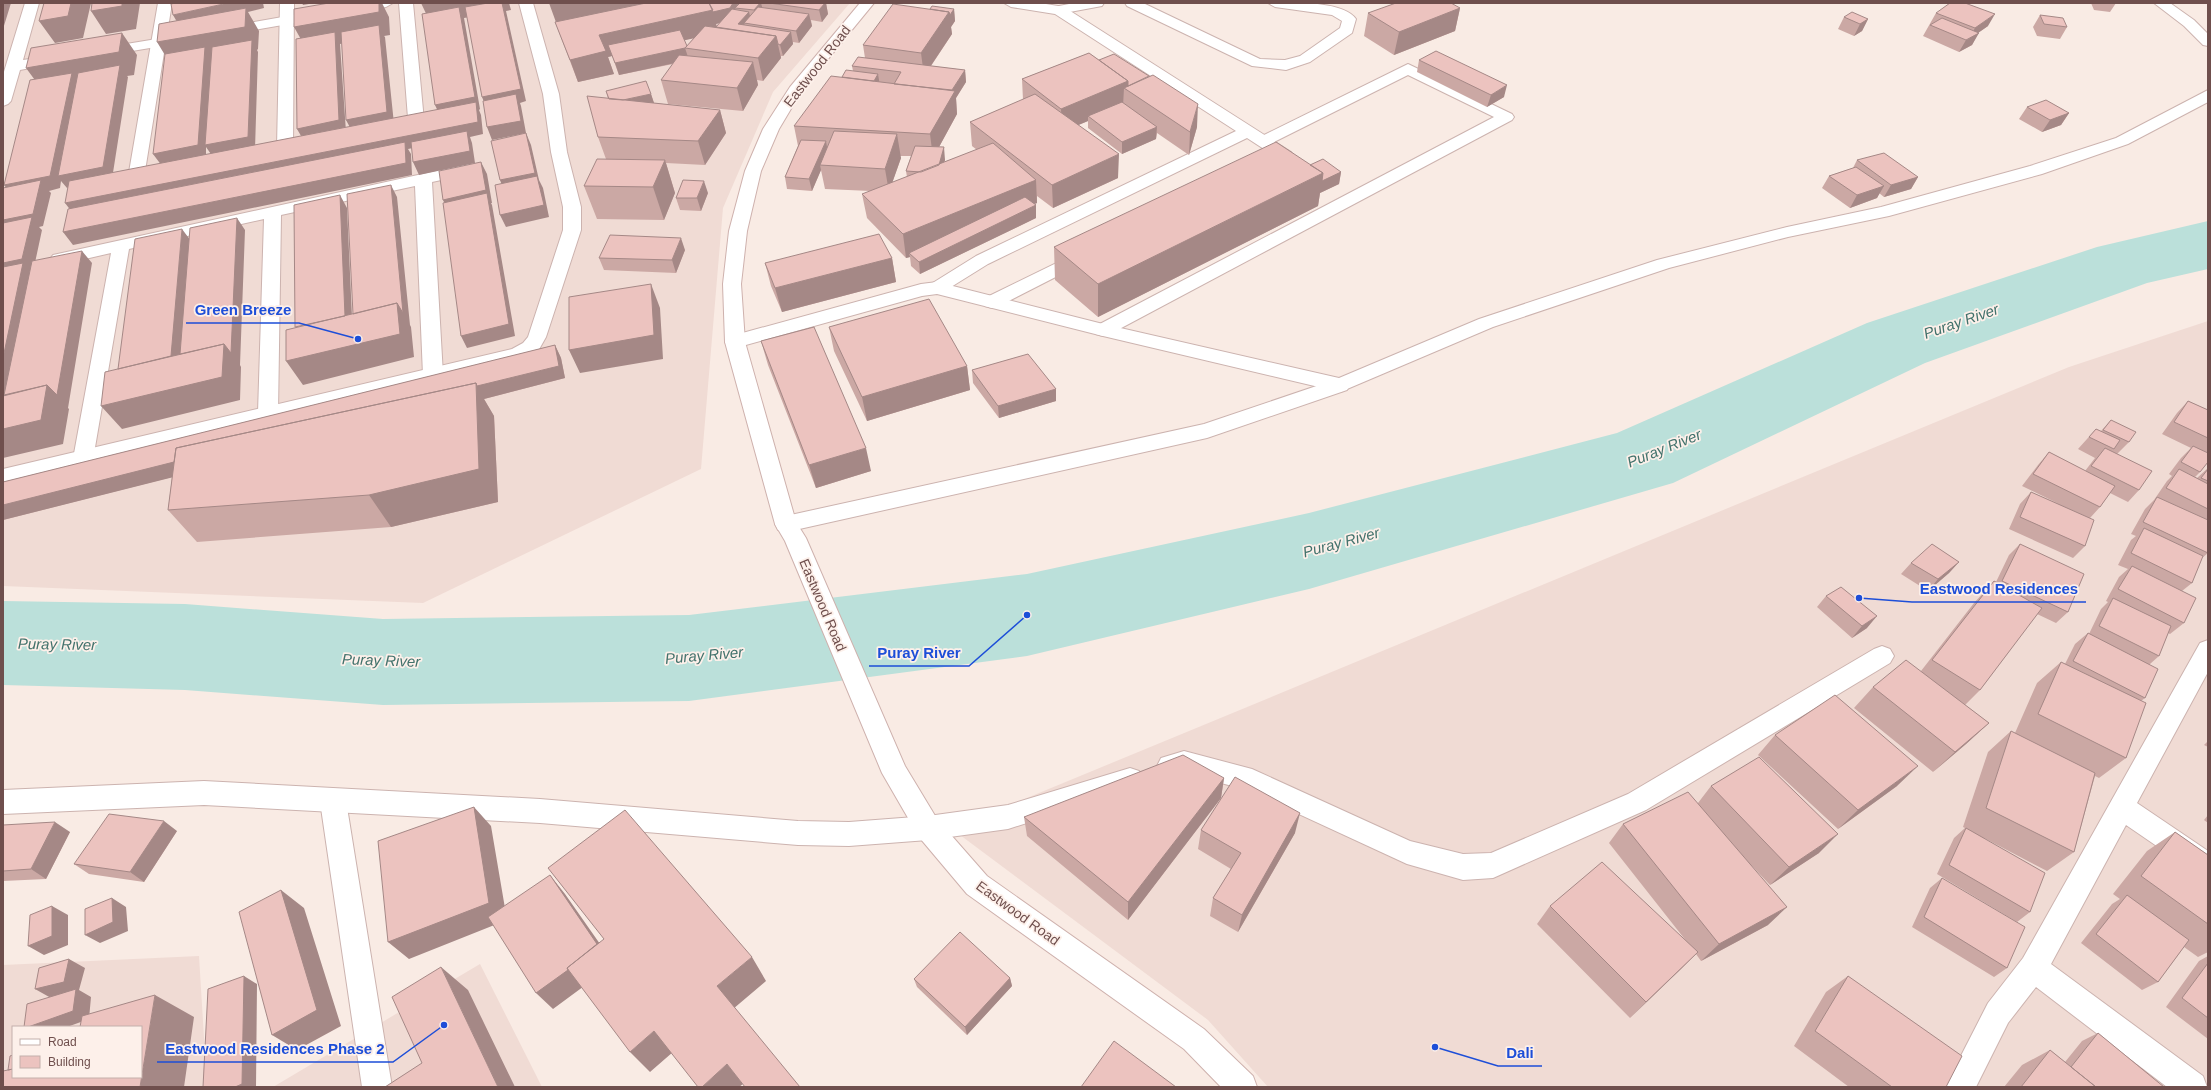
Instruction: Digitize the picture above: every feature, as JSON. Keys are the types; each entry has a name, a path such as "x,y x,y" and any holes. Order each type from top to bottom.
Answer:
{"street":[{"path":"3,100 32,3"},
{"path":"165,3 136,178 173,170"},
{"path":"285,147 285,20 287,3"},
{"path":"90,54 158,44 386,3"},
{"path":"378,129 416,121 406,3"},
{"path":"3,477 517,354 530,348 537,337 572,230 572,207 559,152 551,94 526,3"},
{"name":"Eastwood Road","path":"867,3 795,90 771,129 752,171 738,231 732,284 735,342 790,531 895,773 928,828 978,885 1194,1039 1242,1087"},
{"path":"1011,3 1059,10 1097,3"},
{"path":"1132,3 1257,63 1286,65 1305,59 1347,30 1349,19 1336,11 1275,3"},
{"path":"2161,3 2189,23 2208,42"},
{"path":"1059,10 1285,155 1257,169"},
{"path":"14,66 67,58"},
{"path":"1103,330 1506,117 1408,69 1264,141"},
{"path":"790,531 1063,464 1207,431 1340,385 1486,323 1662,264 1787,232 1883,212 2036,170 2122,141 2183,110 2208,95"},
{"path":"937,288 982,260 1248,131"},
{"path":"59,259 479,167"},
{"path":"424,180 433,374"},
{"path":"268,413 273,211"},
{"path":"83,459 121,245"},
{"path":"992,302 1096,249"},
{"path":"735,342 922,290 937,288 1103,330 1340,385"},
{"path":"3,802 204,793 540,811 745,827 798,833 849,834 928,828 1008,817 1184,762 1252,780 1408,852 1463,867 1493,865 1525,849 1637,802 1882,656"},
{"path":"1960,1087 1998,1013 2034,968 2122,808 2205,663"},
{"path":"333,801 377,1087"},
{"path":"2122,808 2208,866"},
{"path":"2034,968 2192,1087"}],"shaded area":[{"path":"3,3 850,3 773,92 723,208 701,469 423,603 3,586"},
{"path":"2208,321 2208,1087 1268,1087 1208,1020 952,829 2069,367"},
{"path":"199,956 207,1087 3,1087 3,965"},
{"path":"480,964 542,1087 273,1087"}],"building":[{"path":"44,3 71,3 68,16 39,21"},
{"path":"92,3 122,3 122,6 91,11"},
{"path":"228,3 173,15 171,4"},
{"path":"329,3 379,3 379,12 294,27 294,9"},
{"path":"488,3 502,3 521,89 482,97 465,7"},
{"path":"646,3 709,3 713,10 599,35 606,51 570,60 555,22"},
{"path":"709,3 733,3 730,8 713,12"},
{"path":"740,3 760,3 754,10 735,8"},
{"path":"769,3 825,3 819,10"},
{"path":"1396,3 1451,3 1460,8 1399,32 1368,13"},
{"path":"1950,3 1965,3 1995,14 1975,28 1936,13"},
{"path":"893,4 949,12 921,53 863,45"},
{"path":"932,6 954,9 950,15 949,12 930,9"},
{"path":"459,7 475,97 435,105 422,14"},
{"path":"758,7 809,14 796,31 744,23"},
{"path":"246,8 245,27 157,42 159,24"},
{"path":"732,9 749,12 738,24 791,32 780,45 778,44 776,36 716,27"},
{"path":"1852,12 1868,19 1860,24 1844,17"},
{"path":"2040,15 2063,18 2067,27 2044,24"},
{"path":"1942,18 1979,33 1966,40 1930,25"},
{"path":"379,25 387,112 346,120 341,32"},
{"path":"705,26 776,36 758,58 685,48"},
{"path":"680,30 687,46 685,48 615,63 608,45"},
{"path":"335,32 339,120 297,129 296,39"},
{"path":"122,33 119,52 26,68 31,48"},
{"path":"252,40 248,137 205,145 212,47"},
{"path":"205,47 198,145 153,154 165,54"},
{"path":"1436,51 1507,85 1491,95 1419,60"},
{"path":"1089,53 1128,81 1061,109 1022,79"},
{"path":"1114,54 1149,76 1128,86 1128,81 1099,60"},
{"path":"679,55 753,62 737,88 661,80"},
{"path":"858,57 965,70 952,90 894,84 901,72 852,66"},
{"path":"120,65 103,167 58,176 78,73"},
{"path":"846,70 878,74 874,81 842,77"},
{"path":"72,73 50,176 4,185 30,80"},
{"path":"1153,75 1198,104 1190,132 1124,88"},
{"path":"831,76 955,91 930,134 794,126"},
{"path":"646,81 651,94 623,100 609,99 606,91"},
{"path":"516,94 521,121 487,127 483,101"},
{"path":"1035,94 1119,154 1052,185 970,122"},
{"path":"587,96 720,110 698,141 598,137"},
{"path":"2046,100 2069,113 2050,120 2027,107"},
{"path":"476,102 478,122 65,203 69,181"},
{"path":"1122,102 1157,127 1122,142 1088,116"},
{"path":"467,131 470,151 413,162 411,142"},
{"path":"834,131 897,134 885,169 820,165"},
{"path":"526,133 535,173 500,180 491,141"},
{"path":"801,140 826,141 809,179 785,177"},
{"path":"405,142 406,163 63,232 68,209"},
{"path":"1276,142 1323,173 1098,284 1054,247"},
{"path":"993,143 1036,180 903,234 862,194"},
{"path":"915,146 944,147 939,165 921,172 906,171"},
{"path":"1884,153 1918,177 1891,185 1857,160"},
{"path":"597,159 665,160 653,187 584,186"},
{"path":"1323,159 1341,172 1322,181 1323,173 1310,165"},
{"path":"481,162 486,190 443,200 439,171"},
{"path":"1856,167 1884,186 1857,195 1829,176"},
{"path":"537,176 544,205 500,215 495,185"},
{"path":"41,180 33,214 3,220 3,188"},
{"path":"683,180 704,181 697,198 676,198"},
{"path":"391,185 403,313 397,303 353,314 347,194"},
{"path":"487,193 509,324 461,336 443,203"},
{"path":"340,195 345,316 295,327 294,205"},
{"path":"1025,197 1036,205 919,262 909,253"},
{"path":"32,217 22,259 3,263 3,223"},
{"path":"237,218 231,353 224,344 180,354 190,228"},
{"path":"182,229 171,356 118,369 135,239"},
{"path":"879,234 892,258 775,288 765,263"},
{"path":"610,235 681,238 672,260 599,258"},
{"path":"82,251 57,395 47,385 4,395 32,261"},
{"path":"23,263 3,358 3,267"},
{"path":"651,284 654,335 569,350 569,297"},
{"path":"929,299 967,366 862,397 829,327"},
{"path":"397,303 400,334 286,361 286,330"},
{"path":"814,327 866,448 809,465 761,341"},
{"path":"224,344 222,377 101,406 105,372"},
{"path":"555,345 559,366 477,386 476,383 176,448 174,462 3,505 3,482"},
{"path":"1028,354 1056,389 998,406 972,370"},
{"path":"476,383 479,469 369,495 168,510 176,448"},
{"path":"47,385 41,420 3,429 3,396"},
{"path":"2188,401 2208,410 2208,438 2174,422"},
{"path":"2111,420 2136,432 2129,442 2103,430"},
{"path":"2096,429 2120,440 2114,449 2089,437"},
{"path":"2193,446 2208,453 2208,462 2200,472 2181,462"},
{"path":"2105,448 2152,471 2139,490 2091,466"},
{"path":"2049,452 2115,486 2100,507 2033,474"},
{"path":"2179,469 2208,484 2208,509 2166,488"},
{"path":"2208,469 2208,481 2201,478"},
{"path":"2031,492 2094,520 2085,546 2020,517"},
{"path":"2157,497 2208,520 2208,553 2143,522"},
{"path":"2144,528 2203,556 2192,583 2131,553"},
{"path":"1932,544 1959,562 1938,579 1911,563"},
{"path":"2020,544 2084,574 2068,612 2002,581"},
{"path":"2132,566 2196,598 2184,623 2118,589"},
{"path":"1994,581 2042,608 1980,690 1932,660"},
{"path":"1841,587 1877,616 1862,626 1826,596"},
{"path":"2113,598 2171,626 2159,656 2099,626"},
{"path":"2088,633 2158,669 2145,698 2073,661"},
{"path":"1906,660 1989,723 1955,752 1873,687"},
{"path":"2061,662 2146,703 2126,758 2038,714"},
{"path":"1835,695 1918,766 1858,810 1775,735"},
{"path":"2011,731 2095,773 2074,852 1986,808"},
{"path":"1183,755 1224,778 1128,902 1024,817"},
{"path":"1759,757 1838,834 1789,867 1711,786"},
{"path":"1235,777 1300,813 1242,915 1213,898 1241,853 1201,830"},
{"path":"1688,792 1787,907 1719,944 1623,824"},
{"path":"474,807 489,903 388,942 378,841"},
{"path":"625,810 752,957 717,986 800,1087 745,1087 727,1064 702,1087 698,1087 654,1031 630,1052 567,968 604,939 548,868"},
{"path":"109,814 164,821 130,872 74,864"},
{"path":"55,822 31,869 3,871 3,825"},
{"path":"1966,828 2045,873 2030,912 1949,865"},
{"path":"2175,832 2208,855 2208,924 2141,876"},
{"path":"1602,862 1698,952 1646,1002 1550,906"},
{"path":"550,875 597,944 567,968 568,970 536,993 488,917"},
{"path":"1942,878 2025,927 2007,968 1924,917"},
{"path":"281,890 317,1010 272,1035 239,912"},
{"path":"2127,895 2189,940 2158,982 2096,934"},
{"path":"112,898 113,922 85,935 85,909"},
{"path":"52,906 52,936 28,946 30,915"},
{"path":"960,932 1010,978 965,1027 914,979"},
{"path":"69,959 64,982 35,989 39,968"},
{"path":"2208,963 2208,1018 2182,998"},
{"path":"441,967 498,1087 385,1087 422,1063 392,997"},
{"path":"244,976 242,1084 235,1087 203,1087 208,989"},
{"path":"1848,976 1962,1056 1946,1087 1892,1087 1815,1031"},
{"path":"76,989 73,1011 31,1026 24,1026 27,1004"},
{"path":"155,995 142,1075 142,1026 80,1026 82,1016"},
{"path":"2098,1033 2164,1087 2096,1087 2071,1067"},
{"path":"1114,1041 1176,1087 1081,1087"},
{"path":"2050,1050 2096,1087 2021,1087"},
{"path":"12,1055 12,1069 8,1070 10,1056"},
{"path":"12,1069 12,1078 141,1078 140,1087 3,1087 3,1071"}],"waterway":[{"name":"Puray River","path":"3,643 185,647 383,662 689,658 1027,615 1309,551 1641,460 1896,343 2125,264 2208,245"}],"place":[{"name":"Green Breeze","path":"358,339"},
{"name":"Eastwood Residences","path":"1859,598"},
{"name":"Puray River","path":"1027,615"},
{"name":"Eastwood Residences Phase 2","path":"444,1025"},
{"name":"Dali","path":"1435,1047"}]}
